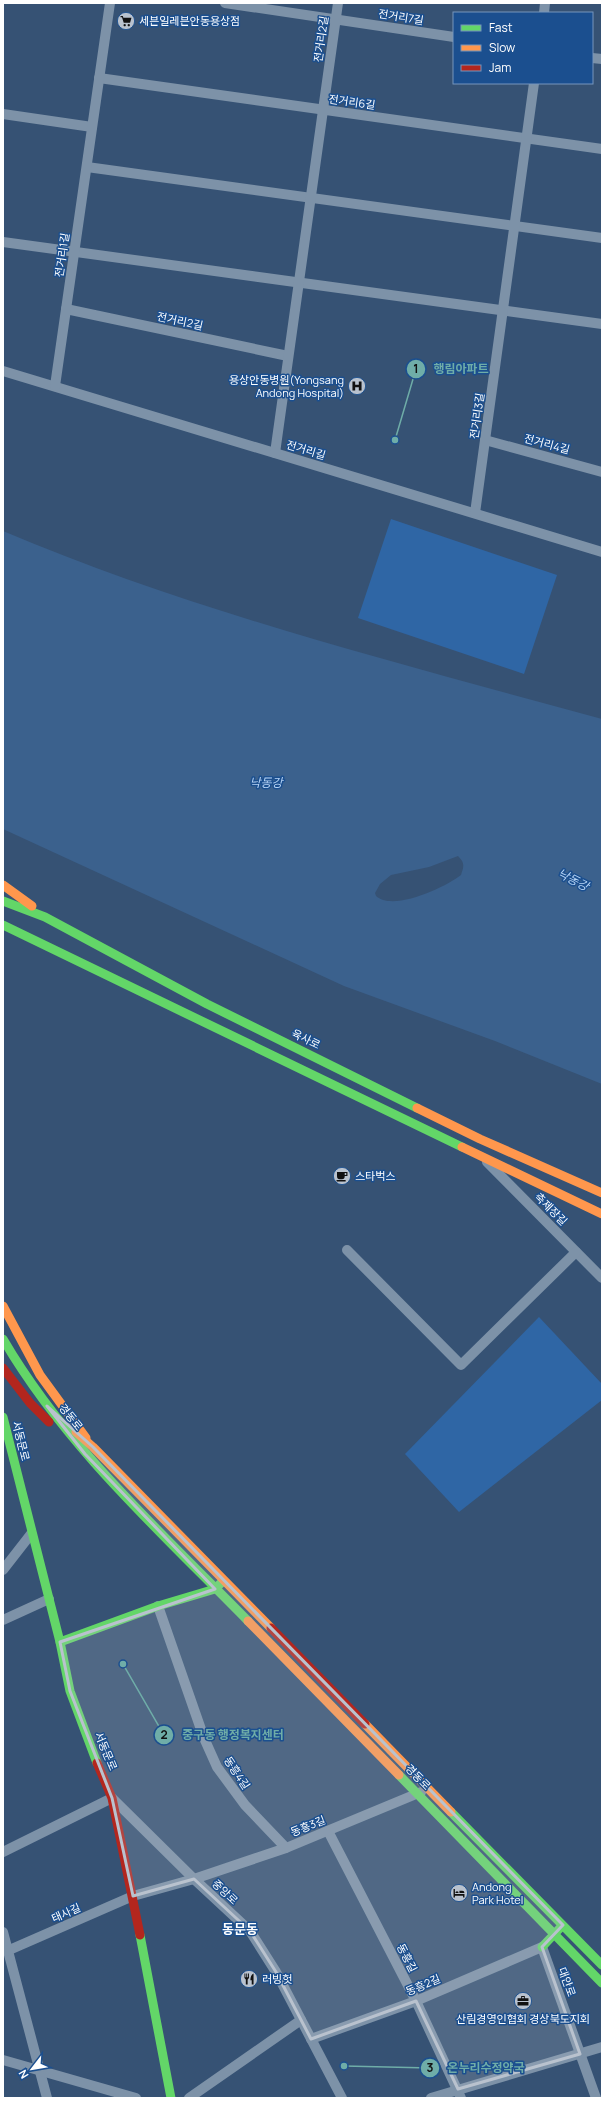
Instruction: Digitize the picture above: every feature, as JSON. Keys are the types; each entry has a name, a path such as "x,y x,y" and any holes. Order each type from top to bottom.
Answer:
{"street":[{"name":"전거리1길","path":"55,386 110,3"},
{"name":"전거리7길","path":"225,3 453,37"},
{"name":"전거리2길","path":"275,453 338,3"},
{"name":"전거리6길","path":"99,78 602,150"},
{"name":"전거리3길","path":"475,513 534,84"},
{"path":"3,114 92,127"},
{"path":"87,167 602,238"},
{"path":"3,242 602,324"},
{"name":"전거리2길","path":"66,309 288,356"},
{"name":"전거리길","path":"3,371 602,552"},
{"name":"전거리4길","path":"486,440 602,472"},
{"path":"3,885 45,917"},
{"name":"육사로","path":"3,901 45,917 214,1007 480,1139 599,1189"},
{"path":"3,926 602,1214"},
{"name":"축제장길","path":"483,1158 602,1278"},
{"path":"588,1208 599,1189"},
{"path":"347,1250 460,1365 576,1252"},
{"path":"3,1306 23,1349 66,1413 93,1447"},
{"path":"3,1339 21,1370 47,1406"},
{"path":"3,1368 30,1403 51,1425 85,1454"},
{"name":"경동로","path":"47,1406 93,1447 602,1965"},
{"name":"경동로","path":"47,1406 85,1454 555,1933 602,1983"},
{"name":"서동문로","path":"3,1417 31,1534 50,1599 70,1691 86,1738 112,1798 133,1896 171,2098"},
{"path":"3,1570 31,1534"},
{"path":"60,1642 158,1606 215,1588 224,1580"},
{"path":"3,1620 50,1599"},
{"name":"동흥4길","path":"158,1606 204,1738 217,1767 245,1806 286,1848"},
{"name":"동흥3길","path":"133,1896 194,1879 286,1848 419,1794 427,1787"},
{"path":"3,1852 112,1798"},
{"name":"중앙로","path":"112,1798 194,1879 250,1931 276,1972 342,2098"},
{"name":"동흥길","path":"328,1831 416,2001 459,2094"},
{"name":"태사길","path":"7,1951 133,1896"},
{"path":"542,1947 563,1924"},
{"path":"3,1932 47,2098"},
{"name":"동흥2길","path":"311,2040 416,2001 542,1947"},
{"name":"대안로","path":"542,1947 596,2098"},
{"path":"189,2098 301,2020"},
{"path":"431,2098 459,2094 602,2047"},
{"path":"3,2060 39,2069 136,2098"}],"highlighted area":[{"path":"47,1406 93,1447 563,1925 542,1947 580,2054 458,2089 416,2001 311,2039 276,1972 250,1931 194,1879 133,1896 112,1798 70,1691 60,1642 215,1589 85,1454"}],"shaded area":[{"path":"391,519 557,575 524,674 358,618"},
{"path":"539,1317 602,1384 602,1400 459,1512 405,1454"}],"water":[{"name":"낙동강","path":"3,531 75,560 224,612 375,657 602,719 602,1084 495,1041 344,986 3,829","holes":["458,856 463,865 461,875 444,886 406,900 384,900 376,896 375,893 380,884 391,875 429,867"]}],"traffic: fast":[{"path":"3,901 45,917 207,1004 417,1108"},
{"path":"3,925 462,1147"},
{"path":"3,1339 28,1378 85,1452 116,1487 248,1621"},
{"path":"3,1417 60,1642 70,1691 97,1763"},
{"path":"60,1642 158,1606 215,1589 222,1582"},
{"path":"399,1775 602,1983"},
{"path":"451,1812 602,1965"},
{"path":"542,1947 561,1927"},
{"path":"140,1935 171,2098"}],"traffic: slow":[{"path":"3,885 32,906"},
{"path":"417,1108 480,1139 602,1193"},
{"path":"462,1147 602,1214"},
{"path":"3,1306 40,1375 86,1438"},
{"path":"76,1432 93,1447 271,1628"},
{"path":"248,1621 399,1775"},
{"path":"365,1724 451,1812"}],"traffic: jam":[{"path":"3,1368 30,1403 49,1422"},
{"path":"271,1628 365,1724"},
{"path":"97,1763 112,1798 140,1935"}],"place":[{"name":"세븐일레븐안동용상점","path":"126,21"},
{"name":"용상안동병원(Yongsang Andong Hospital)","path":"357,386"},
{"name":"행림아파트","path":"395,440"},
{"name":"스타벅스","path":"342,1176"},
{"name":"중구동 행정복지센터","path":"123,1664"},
{"name":"Andong Park Hotel","path":"459,1893"},
{"name":"러빙헛","path":"249,1979"},
{"name":"산림경영인협회 경상북도지회","path":"523,2001"},
{"name":"온누리수정약국","path":"344,2066"}],"district":[{"name":"동문동","path":"240,1929"}]}
